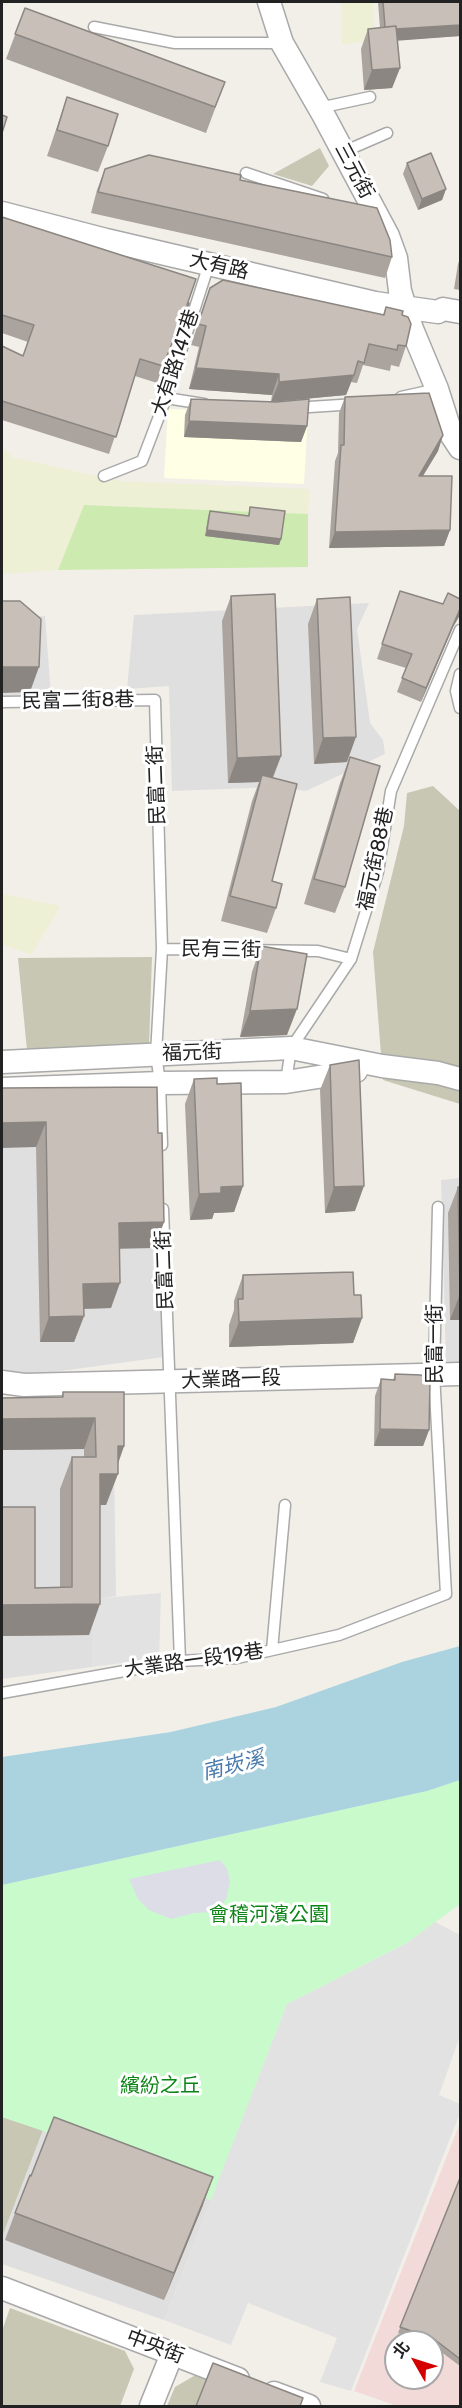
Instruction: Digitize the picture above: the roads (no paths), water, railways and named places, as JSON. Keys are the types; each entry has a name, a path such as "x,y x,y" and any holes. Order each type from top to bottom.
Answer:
{"street":[{"name":"三元街","path":"269,2 282,43 343,152 373,221 396,258 400,291 412,329 437,389 452,436 460,448"},
{"name":"大有路","path":"2,213 375,303 449,312"},
{"name":"大有路","path":"449,312 441,318 460,321"},
{"name":"福元街","path":"2,1062 291,1048 382,1066 438,1073 460,1079"},
{"name":"福元街","path":"2,1089 160,1083 286,1082 382,1066"},
{"name":"大業路一段","path":"2,1382 24,1385 460,1374"},
{"name":"中央街","path":"2,2288 309,2406"},
{"path":"151,2406 172,2354"}],"lane":[{"path":"94,27 175,43 282,43"},
{"path":"319,108 370,97"},
{"path":"343,152 387,133"},
{"path":"246,173 335,203"},
{"name":"大有路147巷","path":"104,476 142,461 166,398 208,264"},
{"path":"387,400 437,389"},
{"path":"166,398 220,406"},
{"path":"287,409 366,404"},
{"name":"福元街88巷","path":"286,1082 291,1048 351,959 378,872 390,791 460,635"},
{"path":"460,674 456,691 460,708"},
{"name":"民富二街8巷","path":"2,702 155,700"},
{"name":"民富二街","path":"155,700 162,949 156,1054 160,1083 162,1154"},
{"name":"民有三街","path":"162,949 318,951 351,959"},
{"name":"民富二街","path":"163,1202 180,1661"},
{"name":"民富一街","path":"438,1207 434,1373 440,1480"},
{"name":"大業路一段19巷","path":"2,1693 180,1661 237,1658 339,1635 446,1594 440,1480"},
{"path":"272,1650 285,1505"}],"water":[{"name":"南崁溪","path":"460,1646 460,1780 427,1791 2,1885 2,1757 171,1732 276,1707 402,1662"}],"park label":[{"name":"會稽河濱公園","path":"269,1915"},
{"name":"繽紛之丘","path":"160,2086"}]}
